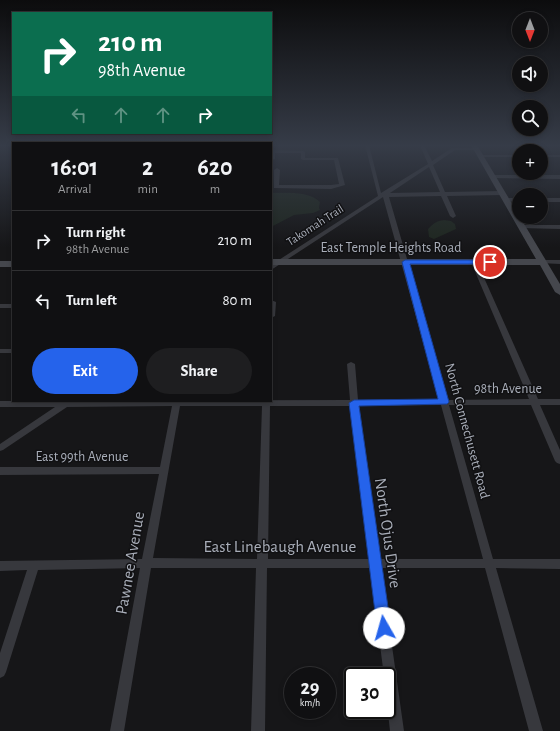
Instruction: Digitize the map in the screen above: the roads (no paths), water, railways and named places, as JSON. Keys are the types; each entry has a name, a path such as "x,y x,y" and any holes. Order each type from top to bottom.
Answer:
{"street":[{"path":"276,179 276,187 331,187 342,185 341,179"},
{"name":"North Connechusett Road","path":"375,179 379,195 384,195 387,198 536,731"},
{"name":"Takomah Trail","path":"275,262 407,179"},
{"path":"438,179 453,216"},
{"path":"494,179 560,292"},
{"path":"384,195 444,193 512,199"},
{"path":"548,200 560,200"},
{"path":"522,227 560,227"},
{"name":"East Temple Heights Road","path":"275,262 560,262"},
{"path":"474,262 560,461"},
{"path":"0,264 12,264"},
{"path":"0,306 12,306"},
{"path":"0,351 12,351"},
{"name":"North Ojus Drive","path":"351,364 354,403 397,731"},
{"path":"0,448 67,402"},
{"name":"98th Avenue","path":"0,404 67,402 560,402"},
{"name":"Pawnee Avenue","path":"117,731 177,402"},
{"path":"258,731 266,402"},
{"name":"East 99th Avenue","path":"0,471 164,470"},
{"name":"East Linebaugh Avenue","path":"0,566 147,563 560,564"},
{"path":"0,672 34,566"}]}
